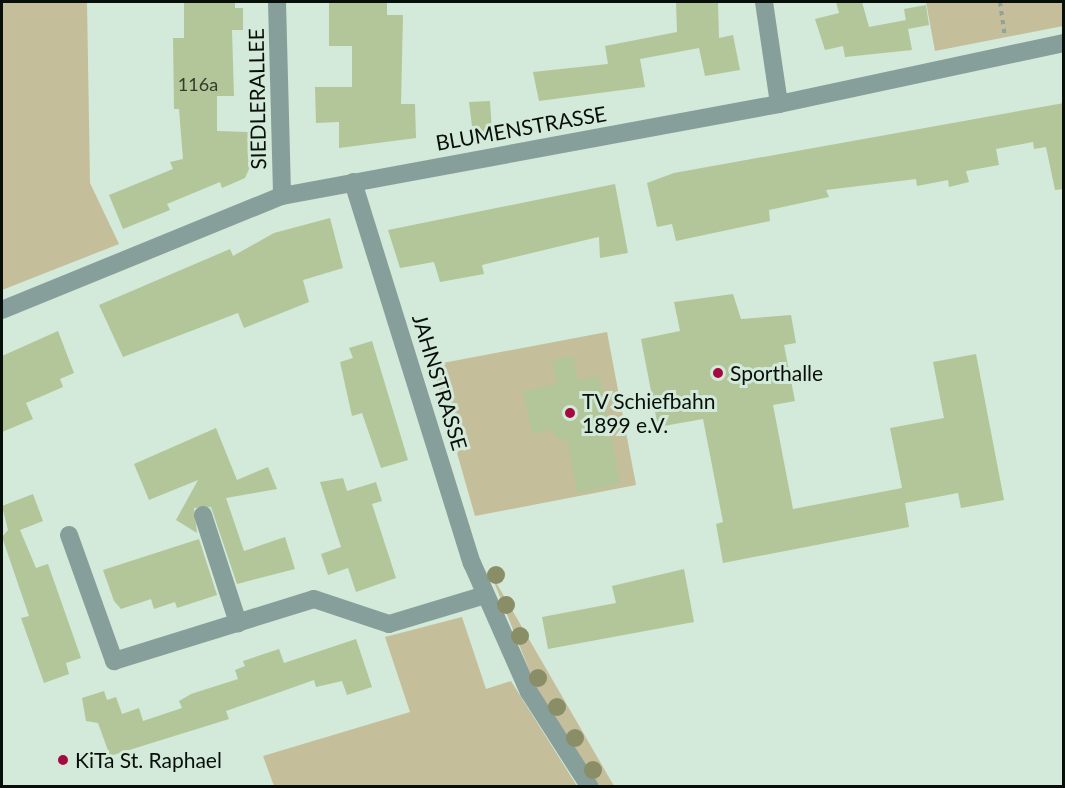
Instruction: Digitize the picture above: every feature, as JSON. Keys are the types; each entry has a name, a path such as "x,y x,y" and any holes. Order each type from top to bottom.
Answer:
{"street":[{"name":"SIEDLERALLEE","path":"277,2 282,196"},
{"path":"764,2 779,104"},
{"name":"BLUMENSTRASSE","path":"2,310 282,196 779,104 1064,43"},
{"name":"JAHNSTRASSE","path":"353,182 485,595 529,692 589,786"},
{"path":"203,515 238,623"},
{"path":"69,535 114,661 314,599 389,624 485,595"}],"path":[{"path":"1000,2 1007,54"}],"shaded area":[{"path":"2,2 87,2 90,183 119,244 2,290"},
{"path":"926,2 1063,2 1063,26 935,51"},
{"path":"607,332 636,485 475,516 432,365"},
{"path":"490,572 614,786 597,786 538,692"},
{"path":"462,617 486,689 511,681 577,786 274,786 263,756 410,712 385,637"}],"building":[{"path":"184,2 235,2 235,8 243,8 243,30 232,30 234,96 217,96 217,131 248,132 249,169 245,178 222,188 220,182 167,204 170,210 123,229 109,195 173,169 170,162 183,159 179,109 174,109 173,38 184,38"},
{"path":"329,2 387,2 387,15 403,15 401,104 415,104 416,138 339,148 339,122 316,123 315,87 352,87 352,46 329,46"},
{"path":"676,2 718,2 719,38 733,35 740,70 705,76 699,48 640,59 645,87 539,101 533,72 608,64 605,46 677,32"},
{"path":"836,2 862,2 869,27 906,20 904,9 926,5 929,25 908,29 912,50 845,57 843,46 825,50 815,19 839,13"},
{"path":"490,101 492,131 473,134 469,102"},
{"path":"1064,103 1064,189 1055,190 1046,147 1034,149 1033,142 996,149 999,165 966,171 969,182 949,187 948,180 917,186 916,179 826,190 829,197 769,210 770,221 676,241 672,224 657,227 647,183 674,173"},
{"path":"615,184 628,253 600,258 599,237 482,265 484,274 440,282 434,262 400,268 388,230"},
{"path":"330,218 343,268 303,280 309,302 244,328 238,313 123,357 99,305 230,249 233,256 274,233"},
{"path":"733,294 741,319 791,315 796,343 784,345 795,401 773,405 793,509 902,488 890,428 944,418 933,362 976,354 1004,500 961,508 958,493 905,503 909,527 723,563 716,524 723,522 703,419 658,427 641,339 680,331 674,302"},
{"path":"58,331 74,373 60,379 63,387 26,403 33,419 2,432 2,356"},
{"path":"372,341 408,460 381,468 362,413 352,416 340,362 353,358 349,348"},
{"path":"573,355 578,380 600,376 620,484 577,493 568,444 549,430 532,434 523,391 557,384 552,360"},
{"path":"216,428 237,480 268,467 277,489 226,498 244,551 285,537 295,569 237,584 211,507 194,508 197,533 176,520 198,480 149,500 134,464"},
{"path":"343,478 347,491 376,482 382,501 372,504 396,578 356,592 348,568 328,575 321,554 341,547 320,482"},
{"path":"33,494 43,521 20,530 36,568 48,564 81,658 66,663 69,674 44,683 21,618 29,616 2,537 8,530 2,506"},
{"path":"199,539 217,595 177,608 175,602 154,609 151,599 121,609 114,601 103,570"},
{"path":"684,569 694,622 548,649 542,617 616,603 612,586"},
{"path":"356,639 372,687 347,695 342,681 316,687 314,680 226,711 229,719 110,756 98,723 86,721 82,698 104,691 107,700 116,697 122,714 139,708 143,721 182,708 179,701 191,694 238,679 235,670 245,666 243,661 279,649 284,663"}],"place":[{"name":"Sporthalle","path":"718,373"},
{"name":"TV Schiefbahn 1899 e.V.","path":"570,413"},
{"name":"KiTa St. Raphael","path":"63,760"}]}
